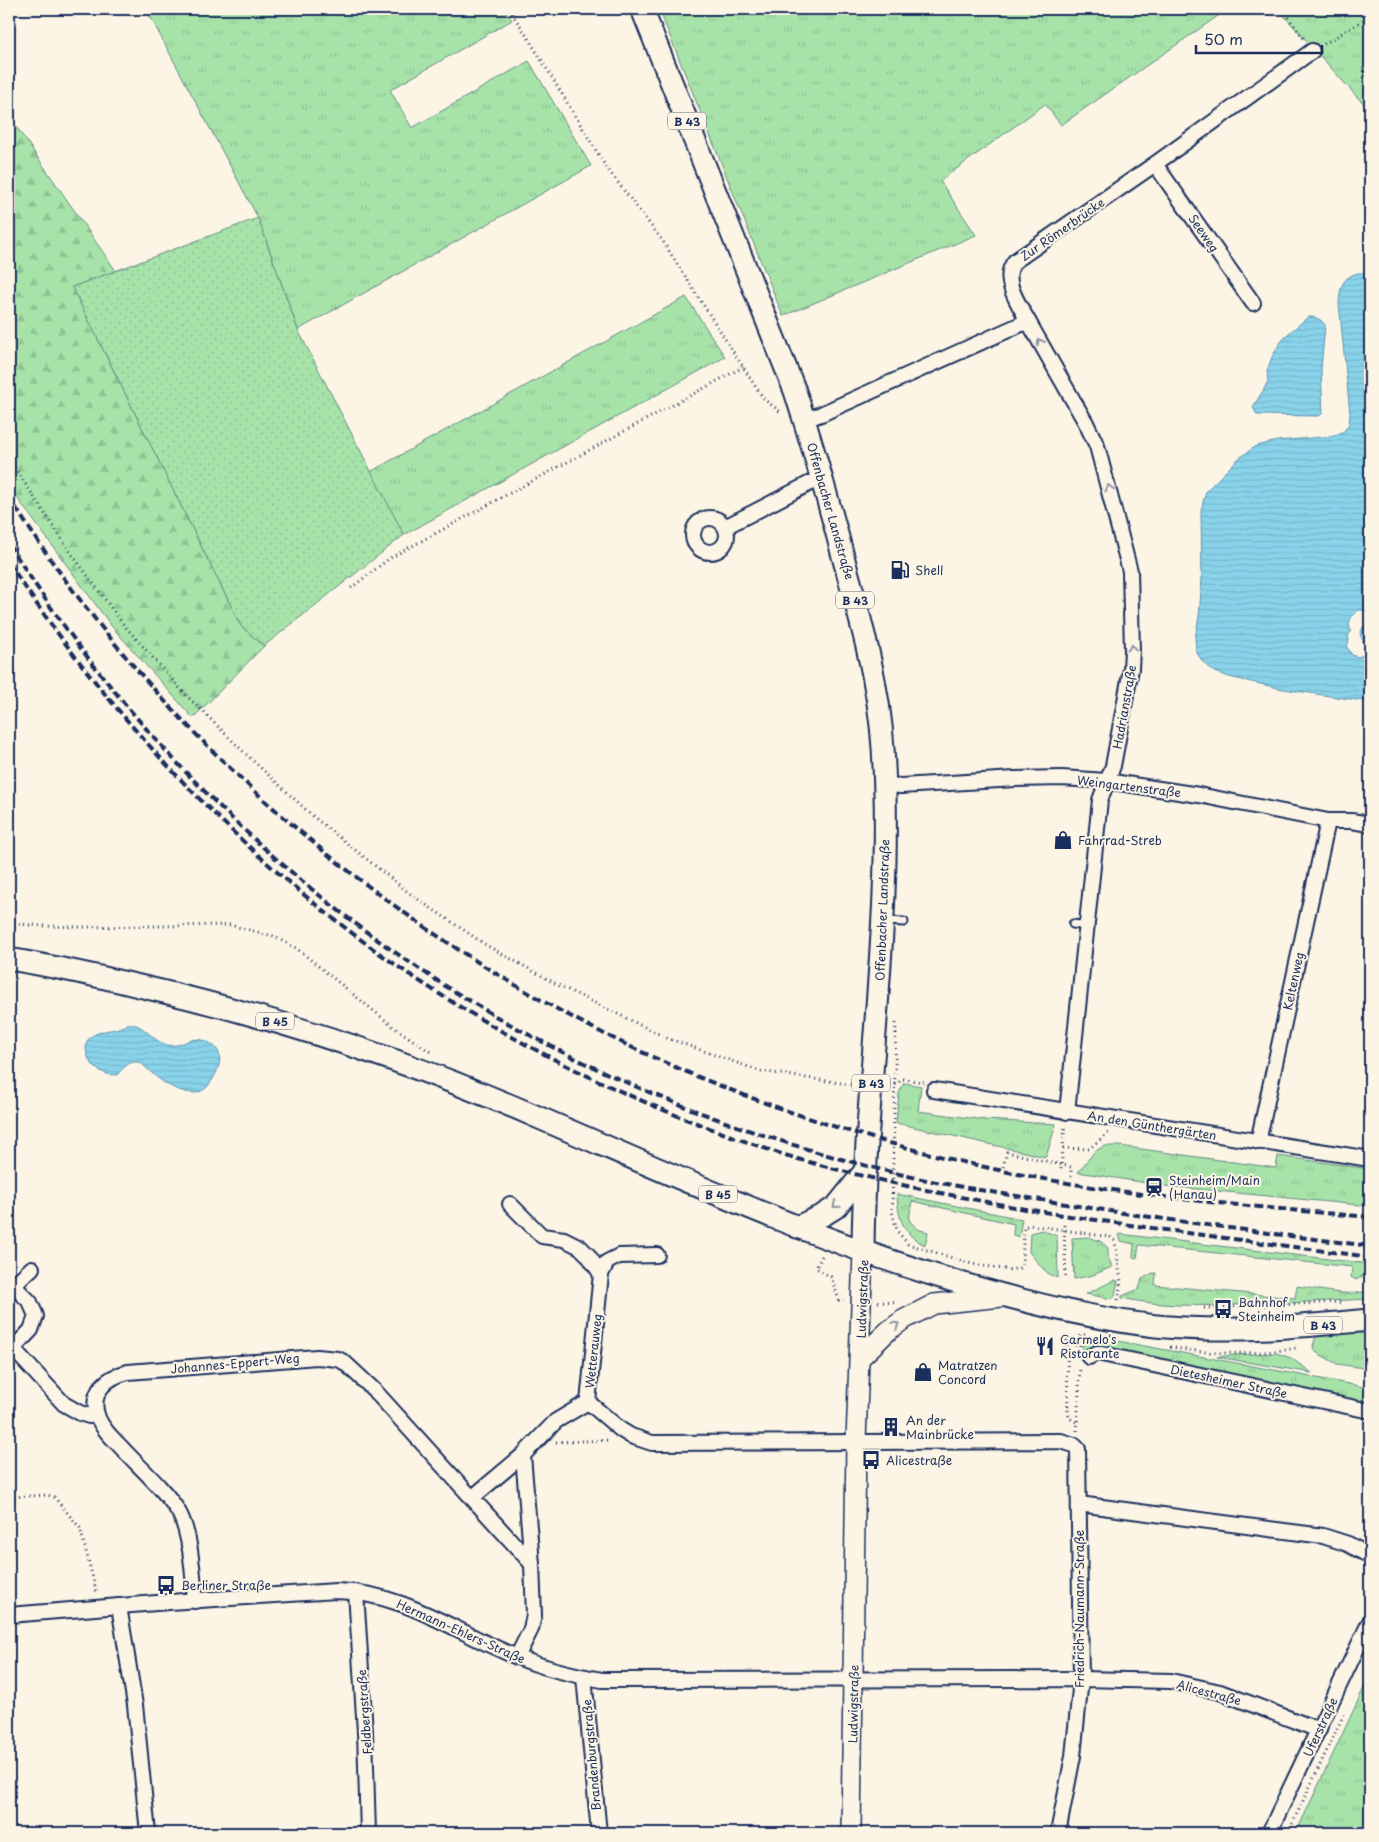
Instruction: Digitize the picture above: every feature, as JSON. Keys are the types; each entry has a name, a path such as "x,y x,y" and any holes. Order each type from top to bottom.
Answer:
{"main road":[{"name":"Offenbacher Landstraße","path":"642,9 785,364 822,478 870,659 880,716 884,785 883,921 865,1171 863,1252"},
{"name":"B 45","path":"9,959 77,972 235,1009 396,1060 532,1114 639,1162 797,1227 863,1252"},
{"path":"797,1227 836,1207 865,1171"},
{"name":"Ludwigstraße","path":"852,1833 856,1441 863,1252 1003,1296 1056,1309 1153,1325 1191,1328 1276,1329 1370,1320"},
{"path":"860,1358 888,1331 903,1320 934,1304 1003,1296"}],"street":[{"name":"Zur Römerbrücke","path":"1028,321 1009,283 1011,266 1019,258 1155,164 1312,51"},
{"name":"Seeweg","path":"1155,164 1253,303"},
{"path":"804,420 1028,321"},
{"name":"Hadrianstraße","path":"1028,321 1095,441 1130,571 1131,669 1114,766 1106,780 1100,800 1080,925 1067,1112"},
{"path":"725,527 822,478"},
{"name":"Weingartenstraße","path":"884,785 901,786 1044,779 1106,780 1199,795 1328,821 1351,821 1370,824"},
{"name":"Keltenweg","path":"1258,1142 1328,821"},
{"name":"An den Günthergärten","path":"934,1090 1370,1159"},
{"path":"510,1204 542,1236 564,1239 580,1247 601,1274 607,1262 619,1256 657,1255"},
{"path":"32,1268 11,1287 30,1302 36,1316 31,1330 11,1346 64,1404 80,1413 89,1416 97,1415 107,1432 168,1498 182,1519 186,1530 195,1600"},
{"name":"Wetterauweg","path":"473,1498 536,1443 556,1421 588,1402 601,1274"},
{"name":"Dietesheimer Straße","path":"1084,1360 1098,1353 1370,1411"},
{"name":"Johannes-Eppert-Weg","path":"97,1415 98,1393 103,1385 109,1379 128,1372 317,1357 338,1359 363,1378 532,1564"},
{"path":"588,1402 621,1430 631,1436 652,1443 856,1441 1061,1442 1074,1445 1078,1449 1079,1504 1323,1536 1348,1544 1370,1556"},
{"path":"517,1657 531,1629 534,1615 532,1564 523,1455"},
{"name":"Friedrich-Naumann-Straße","path":"1058,1833 1073,1756 1081,1679 1079,1504"},
{"name":"Hermann-Ehlers-Straße","path":"9,1615 195,1600 336,1591 356,1592 389,1599 416,1609 517,1657 584,1677"},
{"name":"Feldbergstraße","path":"356,1592 365,1732 368,1833"},
{"path":"119,1606 135,1704 148,1833"},
{"name":"Uferstraße","path":"1269,1833 1370,1621"},
{"name":"Alicestraße","path":"584,1677 602,1680 638,1681 1081,1679 1171,1681 1237,1698 1319,1730"},
{"name":"Brandenburgstraße","path":"584,1677 599,1833"}],"lane":[{"path":"883,921 904,922"}],"path":[{"path":"509,9 528,36 606,167 662,240 757,389 777,410 788,416 804,420"},
{"path":"1282,9 1312,51 1370,16"},
{"path":"351,588 390,558 743,367"},
{"path":"9,459 71,553 123,624 184,693 315,818 413,896 486,945 560,986 667,1038 760,1071 871,1088"},
{"path":"9,923 82,927 170,924 230,925 273,936 296,948 395,1028 434,1054"},
{"path":"895,1086 903,1079 916,1080"},
{"path":"1062,1167 1067,1112"},
{"path":"1063,1148 1089,1149 1124,1121"},
{"path":"1003,1167 1007,1152 1062,1167 1071,1167 1071,1180"},
{"path":"892,1211 897,1231 908,1244 972,1264 1010,1270 1022,1265 1024,1227 1030,1225 1110,1237 1115,1241 1121,1282 1118,1300 1126,1301"},
{"path":"1064,1225 1066,1278"},
{"path":"816,1268 831,1277 839,1300"},
{"path":"1198,1309 1346,1302"},
{"path":"1067,1340 1068,1410 1069,1418 1076,1422"},
{"path":"1075,1340 1076,1351"},
{"path":"1078,1449 1076,1422 1084,1360"},
{"path":"536,1443 612,1440"},
{"path":"9,1497 50,1495 78,1524 82,1532 101,1607"},
{"path":"1288,1833 1346,1712"}],"green space":[{"path":"146,9 504,9 512,20 390,90 412,128 529,61 591,166 298,330 258,218"},
{"path":"659,9 1228,9 1061,125 1045,104 940,181 976,235 783,316"},
{"path":"1278,9 1370,9 1370,109 1358,98"},
{"path":"9,116 116,271 72,287 241,626 264,646 193,718 113,628 9,484"},
{"path":"258,218 298,330 404,535 264,646 241,626 72,287"},
{"path":"686,297 725,357 404,535 370,472"},
{"path":"904,1083 921,1086 918,1111 985,1120 1056,1124 1046,1157 896,1123 899,1093"},
{"path":"1105,1146 1120,1146 1276,1168 1278,1156 1370,1169 1370,1206 1165,1186 1078,1172 1095,1151"},
{"path":"897,1194 1022,1219 1019,1237 1013,1235 1014,1224 912,1201 909,1220 917,1229 928,1232 925,1245 917,1241 906,1230 900,1217"},
{"path":"1042,1230 1057,1236 1058,1278 1045,1271 1029,1252 1030,1233"},
{"path":"1119,1234 1370,1264 1370,1271 1356,1280 1351,1277 1352,1267 1139,1245 1137,1258 1133,1257 1134,1244 1121,1241"},
{"path":"1088,1237 1100,1241 1108,1248 1108,1257 1112,1267 1093,1275 1074,1279 1072,1238"},
{"path":"1156,1273 1155,1285 1295,1298 1297,1286 1343,1293 1370,1290 1370,1299 1264,1304 1175,1305 1122,1298 1122,1296 1139,1289 1142,1279"},
{"path":"1115,1280 1118,1281 1115,1295 1112,1299 1086,1294"},
{"path":"1370,1332 1370,1369 1337,1364 1314,1351 1313,1346 1316,1336"},
{"path":"1082,1337 1118,1341 1370,1388 1370,1406 1091,1349 1083,1351"},
{"path":"1276,1353 1291,1358 1312,1373 1217,1357 1234,1355"},
{"path":"1370,1675 1370,1833 1296,1833"}],"water":[{"path":"1358,273 1370,273 1370,616 1364,610 1359,610 1352,616 1349,622 1351,631 1348,636 1347,647 1352,655 1358,657 1363,655 1366,648 1360,634 1363,627 1370,623 1370,702 1283,689 1229,677 1213,671 1202,661 1196,651 1195,638 1202,579 1201,510 1206,491 1238,459 1256,446 1278,441 1333,436 1344,431 1349,424 1350,414 1339,303 1340,293 1345,280"},
{"path":"1308,317 1318,319 1325,325 1321,369 1323,413 1319,416 1257,415 1253,407 1268,381 1267,371 1272,357 1288,334"},
{"path":"127,1024 138,1026 156,1040 167,1045 177,1045 198,1039 210,1043 218,1051 220,1060 217,1071 210,1083 199,1092 184,1092 165,1083 141,1063 134,1062 128,1065 117,1075 110,1075 98,1069 89,1060 86,1048 87,1041 96,1034"}],"railway":[{"path":"9,497 64,578 125,656 191,729 262,798 337,862 417,921 499,975 585,1024 723,1087 818,1121 914,1150 1013,1173 1115,1190 1217,1203 1370,1217"},
{"path":"9,544 53,610 100,673 151,734 205,792 262,847 323,898 386,946 452,990 504,1021 557,1049 611,1075 722,1121 837,1158 915,1178 1099,1209 1370,1246"},
{"path":"9,563 52,626 99,687 202,802 259,855 317,906 378,952 470,1013 559,1062 652,1105 736,1138 788,1156 872,1178 957,1196 1058,1214 1192,1234 1370,1257"}],"place":[{"name":"Shell","path":"900,570"},
{"name":"Fahrrad-Streb","path":"1063,840"},
{"name":"Steinheim/Main (Hanau)","path":"1154,1187"},
{"name":"Bahnhof Steinheim","path":"1223,1309"},
{"name":"Carmelo's Ristorante","path":"1045,1346"},
{"name":"Matratzen Concord","path":"923,1372"},
{"name":"An der Mainbrücke","path":"891,1427"},
{"name":"Alicestraße","path":"871,1460"},
{"name":"Berliner Straße","path":"166,1585"}]}
